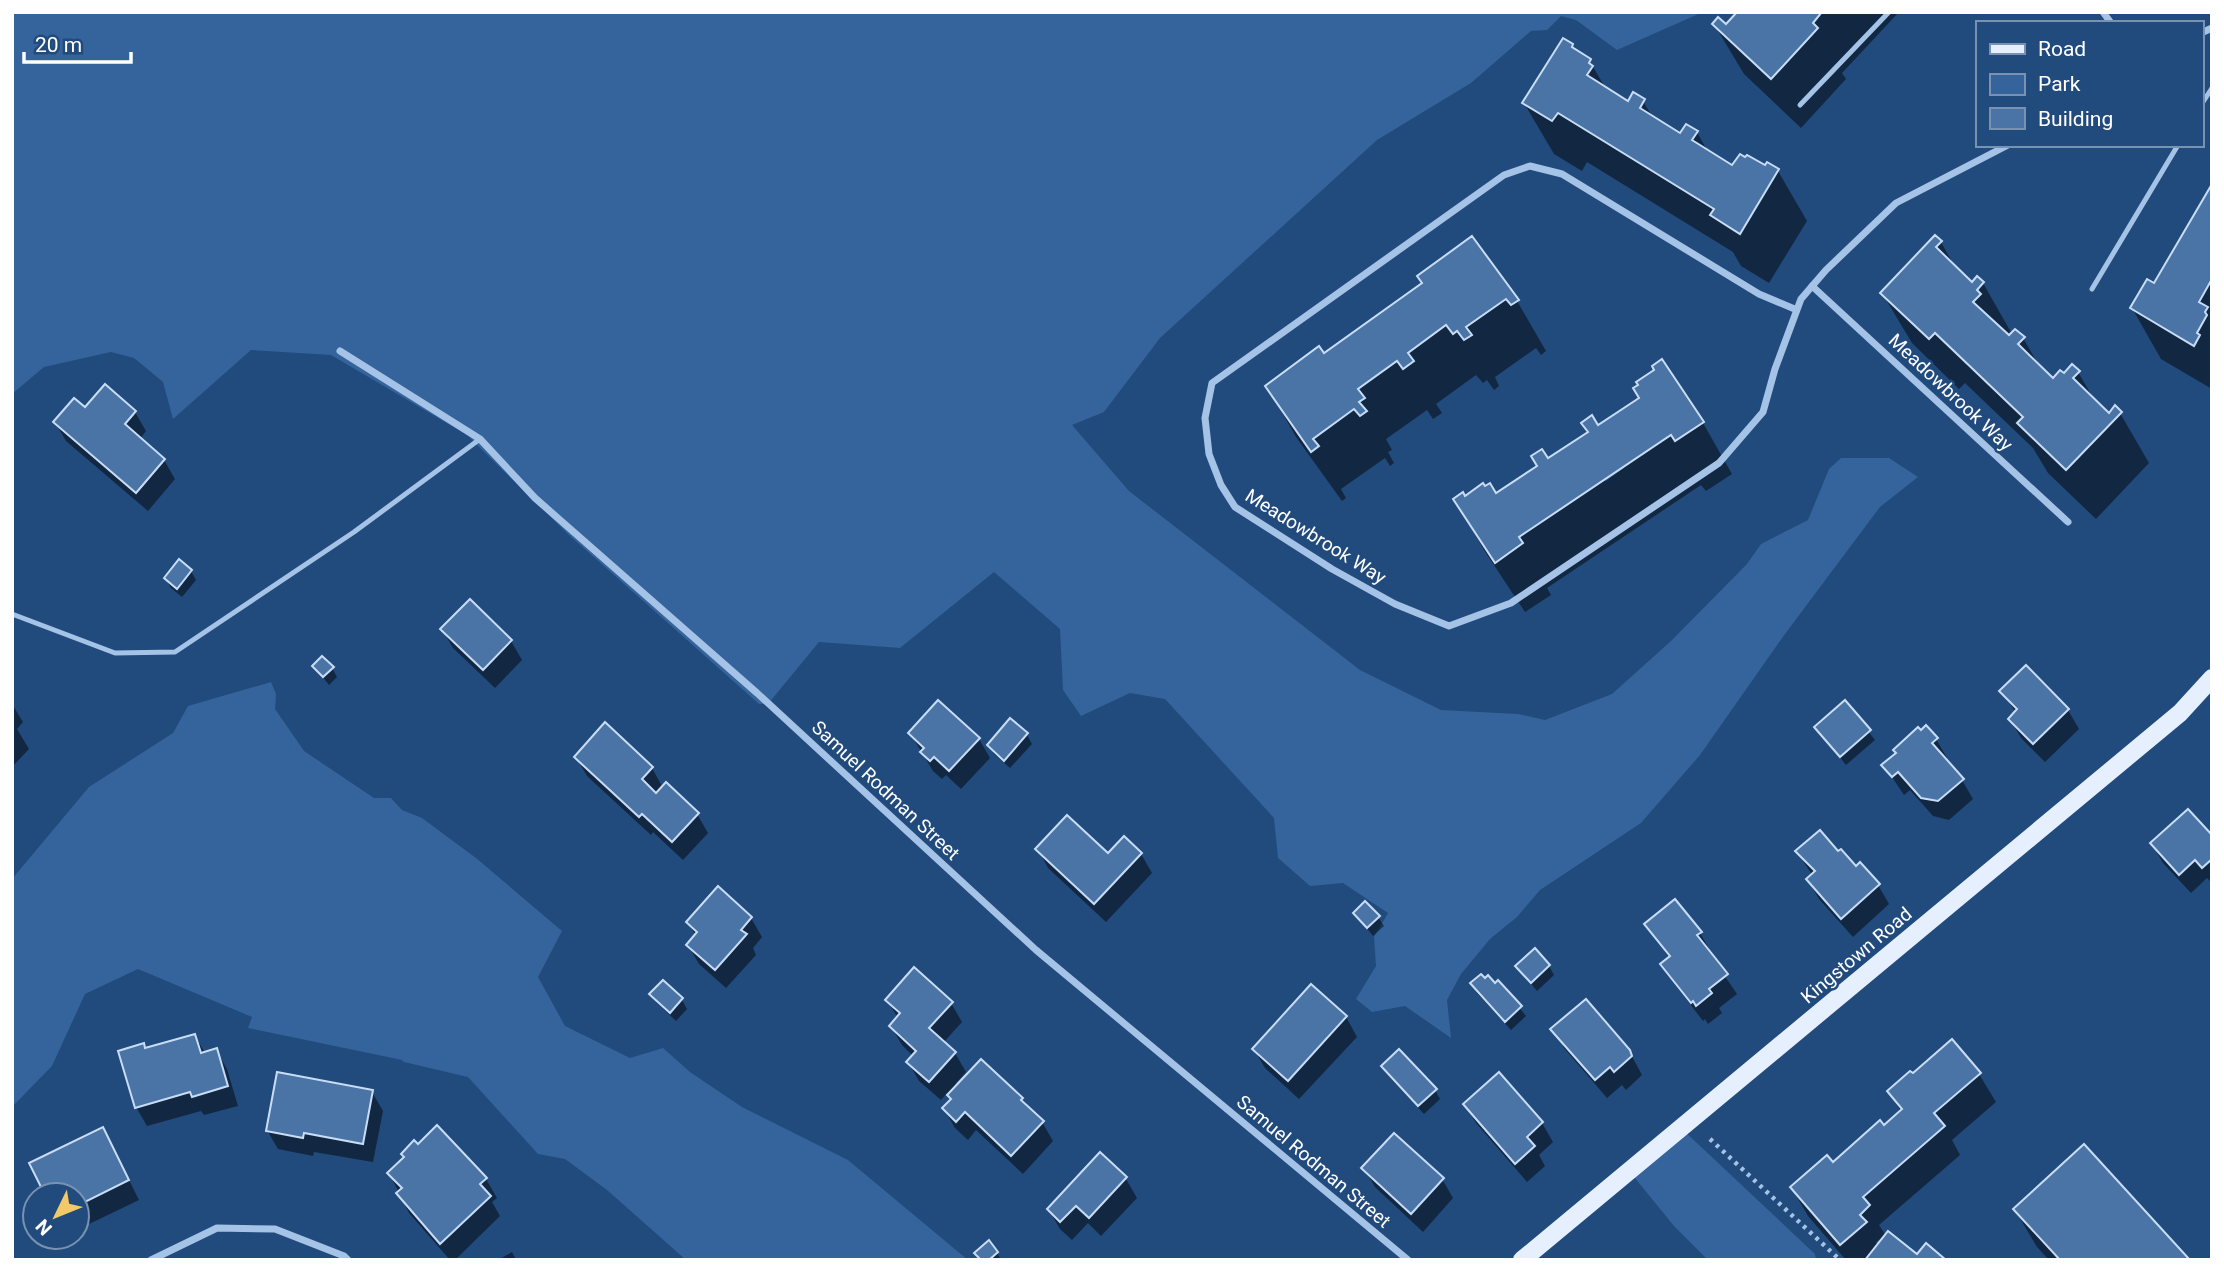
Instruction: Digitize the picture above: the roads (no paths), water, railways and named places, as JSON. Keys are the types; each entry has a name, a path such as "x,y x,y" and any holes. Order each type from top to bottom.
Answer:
{"main road":[{"name":"Kingstown Road","path":"1522,1260 2180,713 2212,678"}],"street":[{"name":"Meadowbrook Way","path":"1797,310 1759,294 1562,174 1530,166 1504,175 1212,383 1205,418 1209,454 1221,485 1235,507 1332,569 1395,604 1449,626 1511,603 1719,463 1763,412 1775,369 1797,310 1801,299 1812,286 1896,203 2004,147"},
{"name":"Meadowbrook Way","path":"1812,286 2068,522"},
{"name":"Samuel Rodman Street","path":"340,351 480,439 535,498 757,693 1036,950 1408,1260"},
{"path":"151,1260 217,1228 275,1229 344,1256 348,1260"}],"lane":[{"path":"1800,105 1888,12"},
{"path":"2092,289 2177,147"},
{"path":"12,614 115,653 175,652 354,532 480,439"}]}
